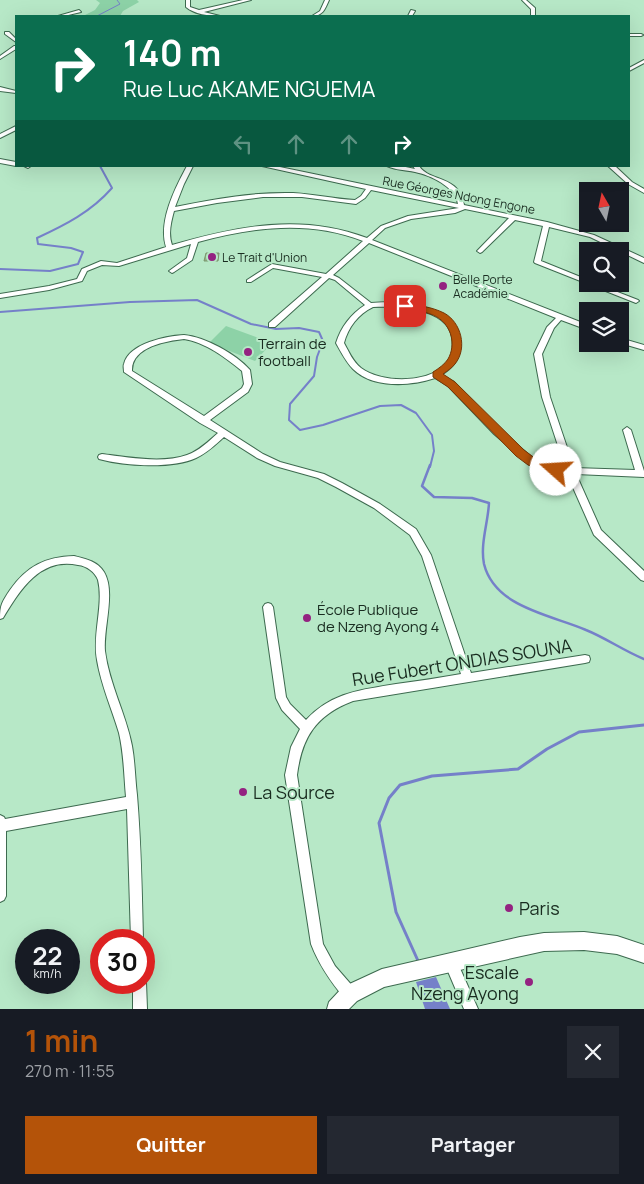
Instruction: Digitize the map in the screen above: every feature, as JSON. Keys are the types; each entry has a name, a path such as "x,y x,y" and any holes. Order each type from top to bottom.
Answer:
{"main road":[{"path":"336,1009 350,994 382,978 503,949 544,942 600,942 644,954"}],"street":[{"path":"188,0 188,7 192,10 215,15"},
{"path":"201,11 249,0"},
{"path":"316,15 322,12 327,0"},
{"path":"524,0 533,9 533,15"},
{"path":"64,15 79,11"},
{"path":"411,15 413,11"},
{"path":"7,34 15,39"},
{"path":"630,35 641,35"},
{"path":"0,58 15,48"},
{"path":"630,69 644,61"},
{"path":"0,89 15,92"},
{"path":"0,136 15,128"},
{"path":"0,161 15,164"},
{"path":"170,248 167,241 171,210 179,185 189,167"},
{"name":"Rue Géorges Ndong Engone","path":"269,167 546,224 592,236 644,261"},
{"path":"272,324 383,227 398,220 455,212 462,207 461,197 455,190 417,168 404,167"},
{"path":"612,167 622,177 644,191"},
{"path":"171,210 215,200 263,195 356,202 363,197 369,188"},
{"path":"480,251 513,218"},
{"path":"546,224 537,262 579,279"},
{"path":"0,296 49,288 80,280 84,270 101,264 117,265 195,241 236,231 287,226 336,230 369,240 579,324"},
{"path":"172,272 190,260 195,241"},
{"path":"249,281 272,266 329,276 346,285 370,306 418,308 441,315 455,331 457,347 452,362 436,375 422,380 390,382 360,372 351,362 340,343 342,333 348,324 370,306"},
{"path":"612,292 636,301"},
{"path":"560,317 551,327 538,354 546,397 570,472 597,532 644,576"},
{"path":"203,421 245,390 248,384 248,377 246,370 239,364 191,338 182,337 169,338 146,346 128,362 128,372 203,421 260,456 278,464 312,473 339,485 377,506 413,532 426,555 467,677"},
{"path":"629,343 644,348"},
{"path":"436,375 451,384 498,432 532,462 556,470 642,474 627,430"},
{"path":"102,457 170,461 185,459 204,450 223,433"},
{"path":"0,615 25,578 35,570 60,561 72,560 93,566 100,573 104,587 100,630 102,664 127,745 134,821 138,929"},
{"path":"268,606 281,698 286,707 306,728"},
{"name":"Rue Fubert ONDIAS SOUNA","path":"350,994 322,958 317,944 291,775 293,757 298,741 306,728 315,717 340,700 353,696 586,659"},
{"path":"0,896 0,823 132,802"},
{"path":"446,963 471,1009"},
{"path":"139,994 140,1009"}],"green space":[{"path":"96,0 137,0 139,2 123,11 121,15 85,15 95,10 100,3"},
{"name":"Terrain de football","path":"226,326 272,343 255,361 209,343"}],"water":[{"path":"436,977 450,1009 425,1009 416,982"}],"building":[{"name":"Le Trait d'Union","path":"206,253 219,253 218,261 204,261"}],"waterway":[{"path":"99,15 120,4 117,0"},
{"path":"0,269 50,271 78,264 83,252 71,248 38,244 37,238 67,223 104,197 112,188 101,167"},
{"path":"0,312 130,302 197,300 251,324 276,329 299,328 319,332 323,341 317,357 314,376 290,404 289,420 300,430 323,425 380,406 401,405 416,413 432,435 434,451 430,467"},
{"path":"430,465 422,486 434,497 472,498 489,503 483,556 490,579 500,591 526,608 593,633 644,659"},
{"path":"419,963 396,912 379,823 389,798 400,785 432,776 518,769 547,749 579,732 644,725"}],"place":[{"name":"Le Trait d'Union","path":"212,257"},
{"name":"Belle Porte Académie","path":"443,286"},
{"name":"Terrain de football","path":"248,352"},
{"name":"École Publique de Nzeng Ayong 4","path":"307,618"},
{"name":"La Source","path":"243,792"},
{"name":"Paris","path":"509,908"},
{"name":"Escale Nzeng Ayong","path":"529,982"}],"route":[{"path":"405,306 441,315 455,331 457,347 452,362 436,375 451,384 520,453 532,462 556,470"}]}
